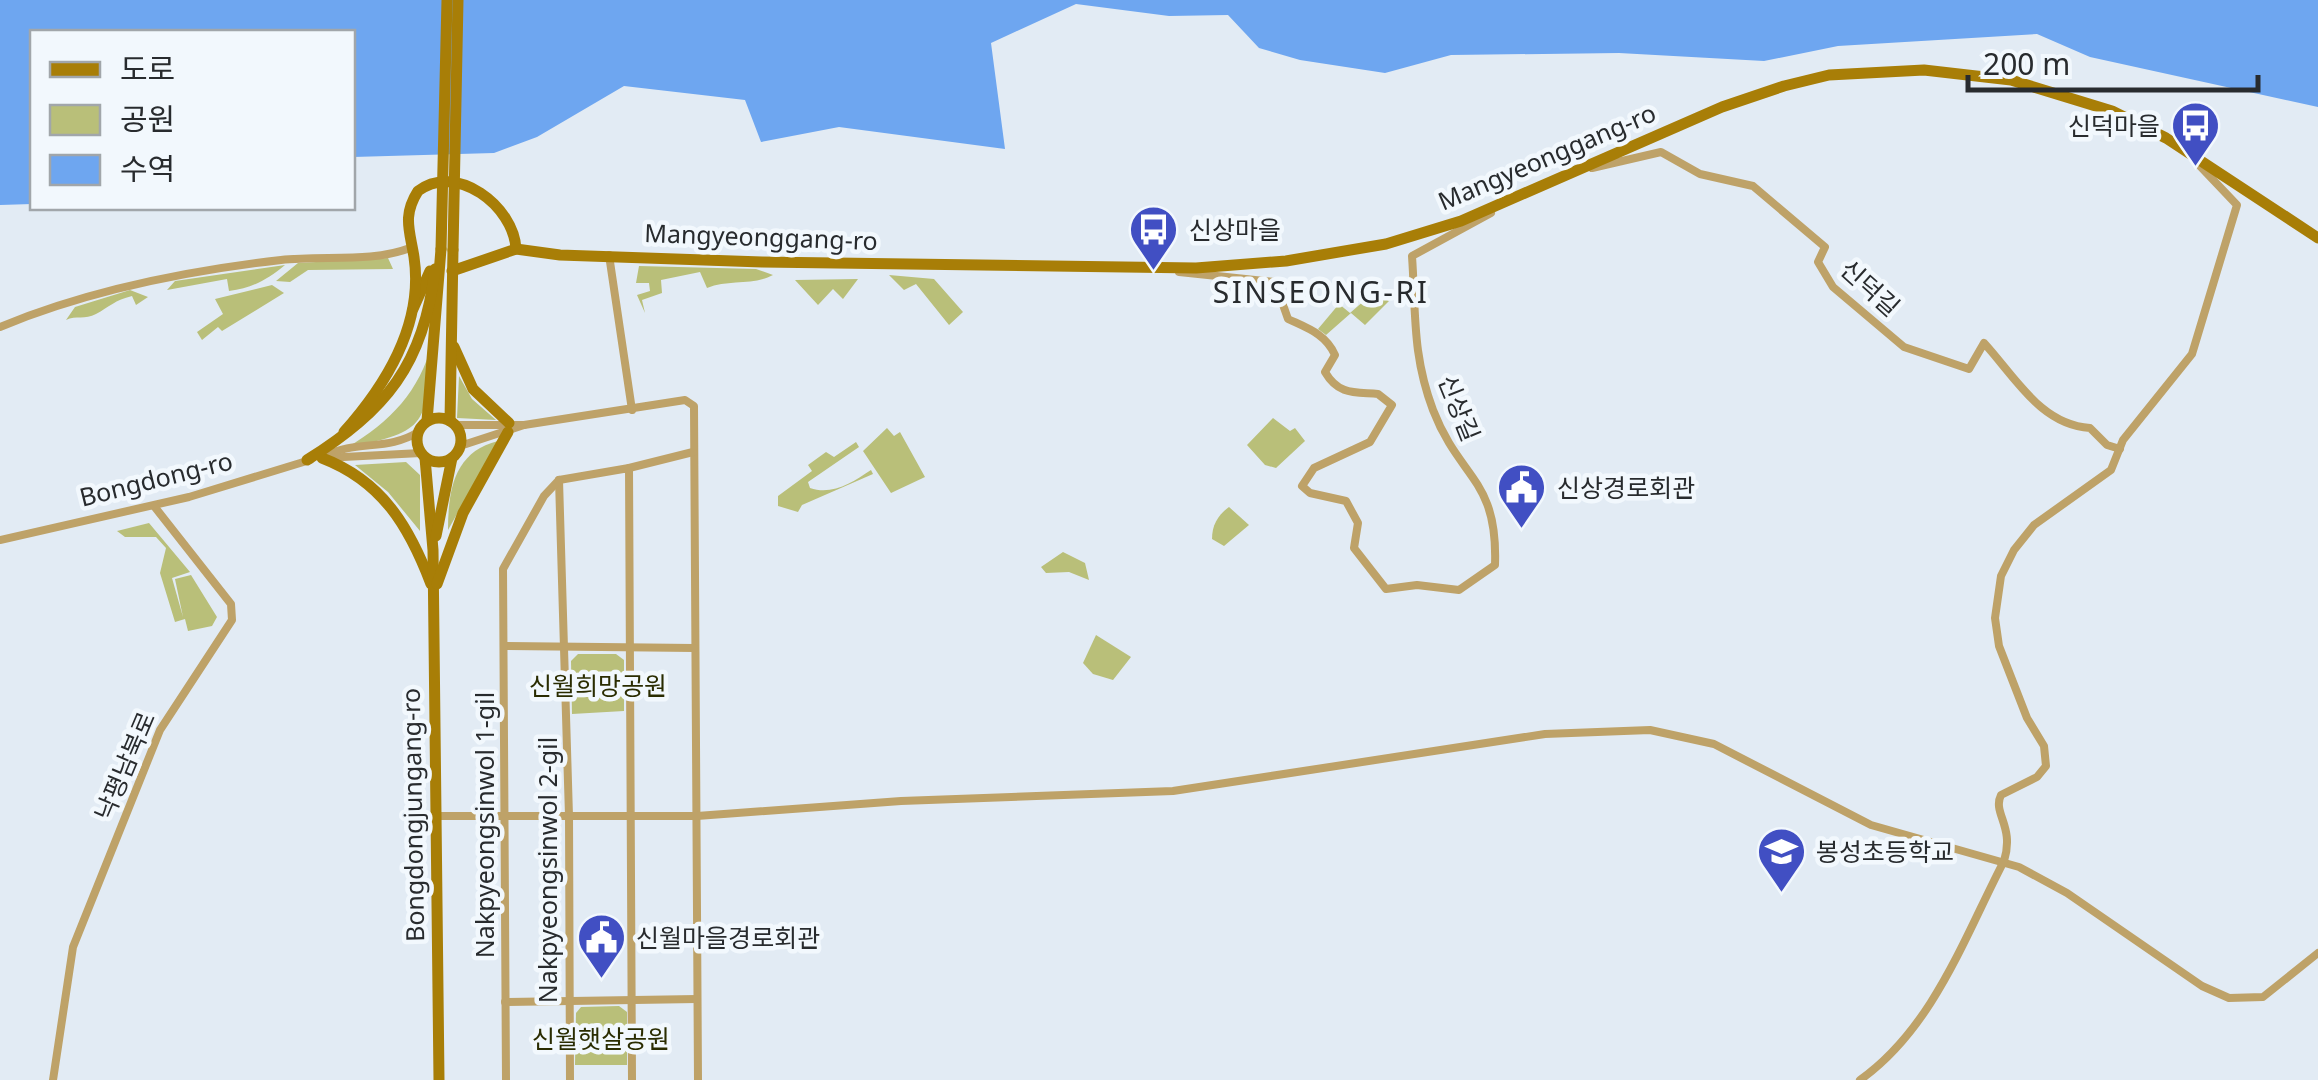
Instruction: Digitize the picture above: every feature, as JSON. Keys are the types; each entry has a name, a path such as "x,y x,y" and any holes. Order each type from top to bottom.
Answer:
{"street":[{"path":"446,0 442,262 452,423 460,446 508,428 690,401 694,452 698,1080"},
{"path":"418,432 427,422 442,262 458,0"},
{"name":"Mangyeonggang-ro","path":"442,262 516,249 609,255 1157,268 1269,263 1362,249 1517,199 1760,94 1830,75 1898,71 1966,73 2062,93 2132,119 2318,238"},
{"name":"신덕길","path":"1588,168 1660,152 1700,174 1753,186 1825,247 1818,262 1832,286 1904,347 1968,369 1984,343 2055,420 2072,428 2090,428 2107,445 2120,448"},
{"path":"1860,1080 1906,1039 1927,1010 2004,861 2010,838 1997,802 2001,795 2037,778 2046,756 1999,646 1995,618 2001,576 2014,550 2034,525 2103,477 2120,448 2192,354 2237,205 2190,154"},
{"path":"408,318 412,251 406,231 411,201 428,183 446,179 468,184 511,229 516,249"},
{"name":"신상길","path":"1157,268 1275,282 1288,319 1315,331 1333,348 1335,355 1326,372 1330,379 1353,396 1369,393 1392,405 1370,442 1345,457 1314,468 1302,486 1310,493 1346,501 1358,524 1354,548 1386,589 1416,585 1459,590 1495,564 1496,528 1479,482 1456,457 1429,398 1412,321 1412,256 1517,199"},
{"path":"0,327 56,305 126,286 264,262 412,251 442,262"},
{"path":"609,255 632,410"},
{"path":"344,432 390,375 408,318 442,262"},
{"path":"307,460 375,412 410,363 442,262"},
{"path":"448,333 467,380 508,428"},
{"path":"427,422 508,428"},
{"path":"434,593 464,513 508,428"},
{"name":"Bongdongjungang-ro","path":"418,432 433,550 440,1080"},
{"name":"Bongdong-ro","path":"322,458 335,451 397,443 418,432"},
{"name":"Bongdongjungang-ro","path":"433,550 452,458 460,446"},
{"path":"559,480 694,452"},
{"path":"423,455 439,462 452,458"},
{"name":"Bongdong-ro","path":"0,540 154,506 307,460 423,455"},
{"path":"322,458 360,477 392,507 411,534 434,593"},
{"path":"629,468 632,1080"},
{"name":"Nakpyeongsinwol 1-gil","path":"506,1080 503,570 544,496 559,480"},
{"name":"Nakpyeongsinwol 2-gil","path":"559,480 566,646 570,1080"},
{"name":"낙평남북로","path":"52,1080 70,958 86,914 160,730 232,620 231,604 225,594 154,506"},
{"path":"504,646 694,648"},
{"path":"434,816 697,816 901,801 1173,792 1545,734 1627,729 1704,740 1861,821 2004,861 2049,882 2202,986 2230,998 2263,996 2318,952"},
{"path":"506,1002 697,999"}],"green space":[{"path":"388,258 393,269 308,270 290,282 276,281 298,263"},
{"path":"285,265 259,282 237,290 229,291 227,279 167,290 175,281"},
{"path":"639,266 756,269 773,275 707,288 700,272 661,280 662,293 642,300 645,313 637,295 650,291 649,283 636,283"},
{"path":"889,275 934,279 963,312 949,325 916,284 904,290"},
{"path":"858,279 843,299 833,289 818,305 795,280"},
{"path":"272,285 284,293 222,331 218,327 202,340 197,332 223,314 215,299"},
{"path":"130,290 148,297 136,305 132,296 92,316 66,320 75,307"},
{"path":"1373,293 1389,301 1365,325 1351,313 1326,335 1318,329 1339,304 1350,313"},
{"path":"432,343 428,391 418,420 394,436 348,447 401,404 420,376"},
{"path":"459,376 472,399 496,420 457,418"},
{"path":"1273,418 1290,431 1295,428 1305,441 1276,468 1265,465 1247,445"},
{"path":"887,428 894,436 900,432 925,477 891,493 863,451"},
{"path":"498,441 448,530 456,475 472,454"},
{"path":"856,442 859,447 808,482 810,488 834,489 871,470 873,474 802,505 798,512 778,506 778,496 812,471 808,465 826,452 834,457"},
{"path":"406,462 420,475 420,531 388,492 355,465"},
{"path":"1229,507 1249,525 1224,546 1212,539 1212,534 1216,521"},
{"path":"149,523 190,572 172,578 183,617 175,579 191,575 217,617 212,626 188,631 185,619 175,622 160,573 166,548 156,537 125,537 117,531"},
{"path":"1063,552 1085,563 1089,580 1069,572 1046,573 1041,567"},
{"path":"1096,635 1131,657 1113,680 1093,674 1083,663"},
{"name":"신월희망공원","path":"578,654 616,654 624,660 624,711 572,714 571,661"},
{"name":"신월햇살공원","path":"619,1006 627,1012 627,1065 575,1065 576,1013 581,1007"}],"water":[{"path":"0,0 2318,0 2318,107 2090,57 2037,34 1838,46 1764,61 1619,53 1451,55 1385,73 1300,60 1259,48 1228,15 1169,16 1076,4 991,43 1005,149 839,127 761,142 745,100 624,86 537,137 494,153 355,157 355,30 30,30 30,204 0,205"}],"place":[{"name":"신덕마을","path":"2195,168"},
{"name":"신상마을","path":"1154,272"},
{"name":"신상경로회관","path":"1522,530"},
{"name":"봉성초등학교","path":"1781,894"},
{"name":"신월마을경로회관","path":"601,980"}],"district":[{"name":"SINSEONG-RI","path":"1321,293"}]}
